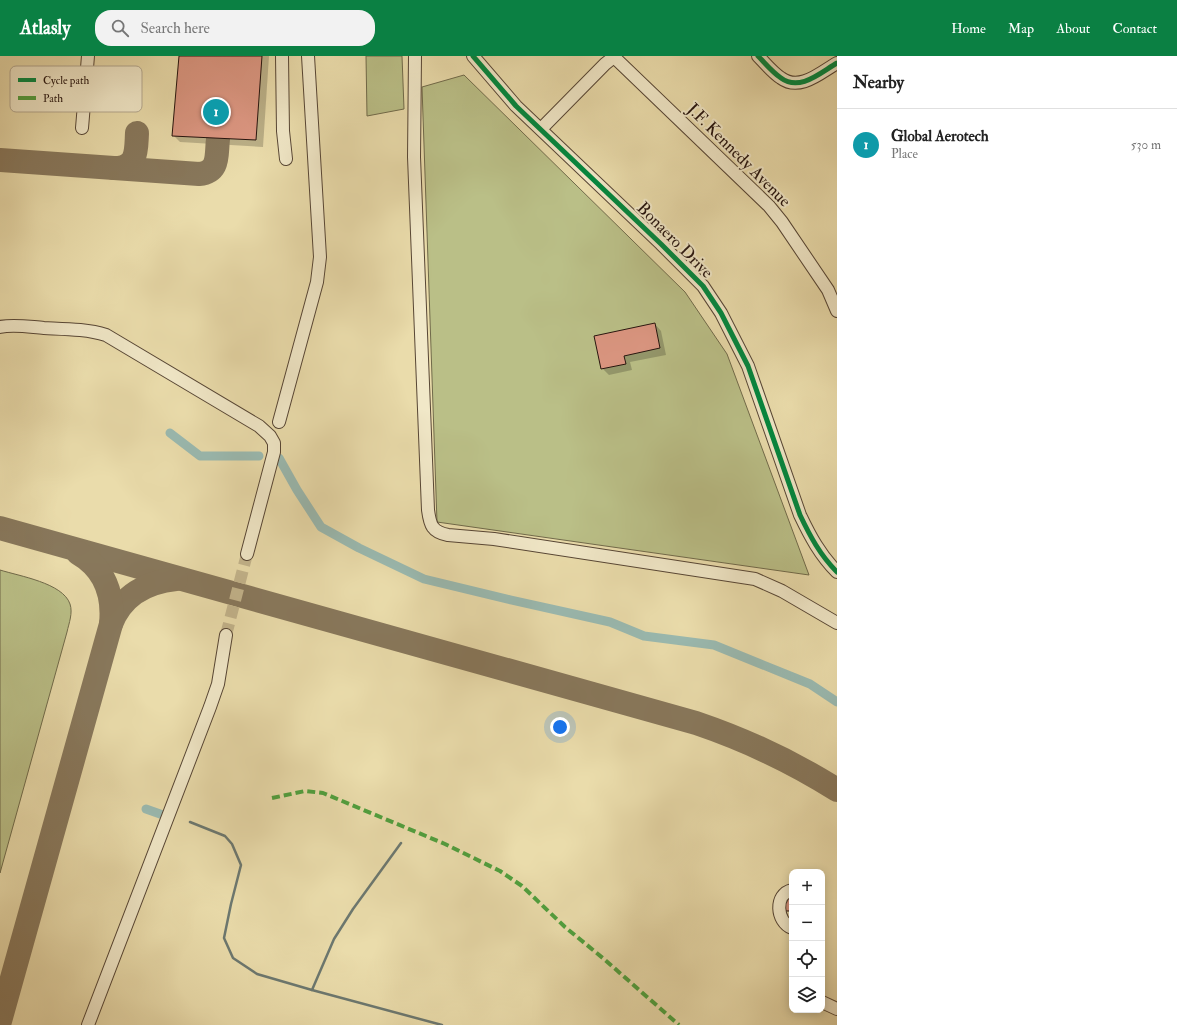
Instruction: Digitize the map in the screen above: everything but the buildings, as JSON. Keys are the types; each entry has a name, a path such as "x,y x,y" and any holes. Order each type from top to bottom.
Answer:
{"street":[{"path":"87,66 88,56"},
{"path":"282,56 283,131 286,159"},
{"path":"279,422 316,288 320,257 308,56"},
{"path":"415,56 415,171 428,510 430,521 435,530 440,534 494,539 755,579 782,590 837,623"},
{"name":"Bonaero Drive","path":"473,56 516,106 698,280 721,313 749,370 803,521 814,543 837,572"},
{"path":"541,129 614,56"},
{"name":"J.F. Kennedy Avenue","path":"614,56 769,206 782,222 828,290 837,311"},
{"path":"758,56 781,78 793,83 800,83 808,80 837,63"},
{"path":"82,128 83,112"},
{"path":"0,327 14,326 83,331 96,332 106,335 219,402 266,432 274,443 274,452 247,554"},
{"path":"88,1025 210,707 218,684 226,635"},
{"path":"789,890 786,891 782,895 779,906 782,921 789,926"},
{"path":"825,1003 837,1009"}],"green space":[{"path":"366,56 402,56 404,109 367,116"},
{"path":"464,75 685,292 727,354 809,575 437,522 422,87"},
{"path":"0,570 40,581 59,591 66,597 70,604 71,611 67,632 0,873"}],"waterway":[{"path":"170,433 200,456 259,456"},
{"path":"279,458 297,490 321,527 359,548 424,579 610,622 644,636 714,645 810,684 837,702"},
{"path":"146,809 163,815"},
{"path":"190,822 225,836 232,844 241,865 224,938 233,958 257,974 312,990 334,939 353,909 401,843"},
{"path":"312,990 442,1025"}],"taxiway":[{"path":"114,168 122,167 132,162 136,152 137,133"},
{"path":"0,160 199,174 206,173 214,166 217,157 218,139"},
{"path":"0,528 696,723 769,752 837,790"},
{"path":"0,1021 111,624 111,602 109,592 101,574 95,566 78,553"},
{"path":"111,624 122,605 137,592 155,583 176,579"}],"tunnel":[{"path":"226,635 247,554"}],"marked path":[{"path":"272,798 305,791 323,793 445,844 500,871 522,886 565,927 679,1025"}],"cycle path":[{"path":"473,56 516,106 703,286 721,313 748,366 800,515 825,559 837,572"},
{"path":"758,56 781,78 788,82 796,83 810,79 837,63"}],"place":[{"name":"Global Aerotech","path":"216,112"}]}
